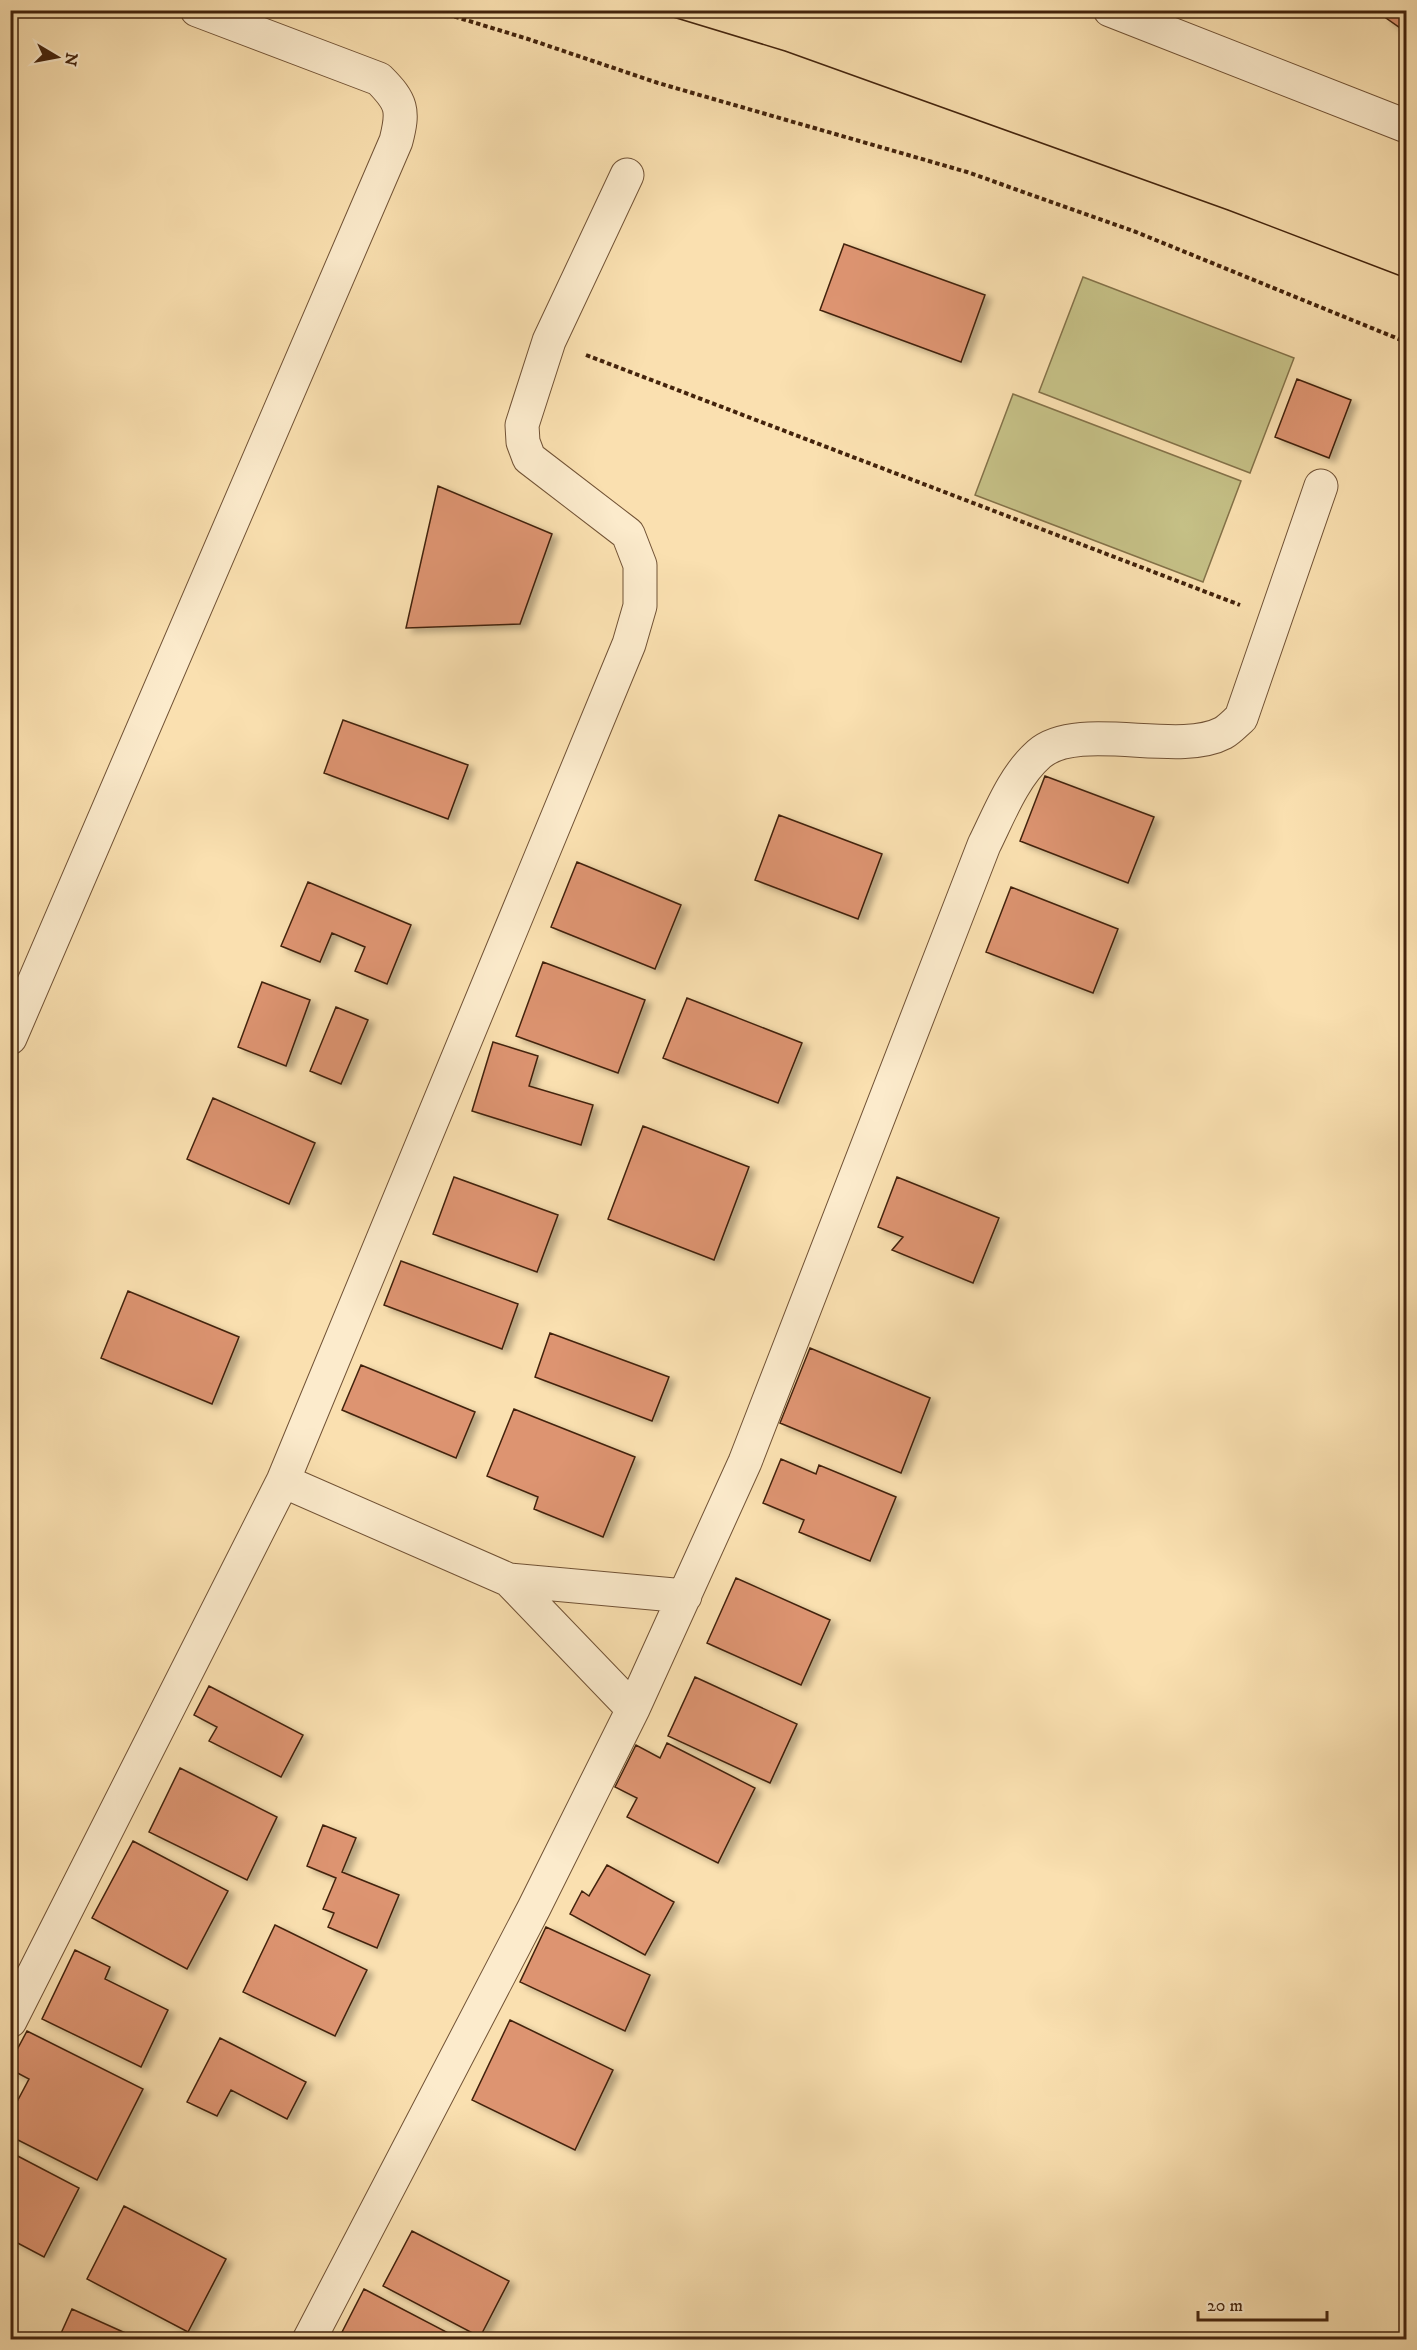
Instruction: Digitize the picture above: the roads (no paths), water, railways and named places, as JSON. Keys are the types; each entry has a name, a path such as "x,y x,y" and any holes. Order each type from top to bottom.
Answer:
{"street":[{"path":"10,1038 396,141 401,120 396,97 379,80 197,10"},
{"path":"1126,13 1407,126"},
{"path":"10,2021 283,1481 629,644 640,606 640,565 628,534 529,458 522,425 549,340 627,175"},
{"path":"309,2340 534,1908 633,1709 745,1462 984,845 1017,782 1039,753 1066,740 1198,739 1223,733 1241,718 1321,486"},
{"path":"283,1481 509,1580 684,1596"},
{"path":"509,1580 633,1709"}],"tram line":[{"path":"650,10 785,51 1228,210 1406,278"}]}
